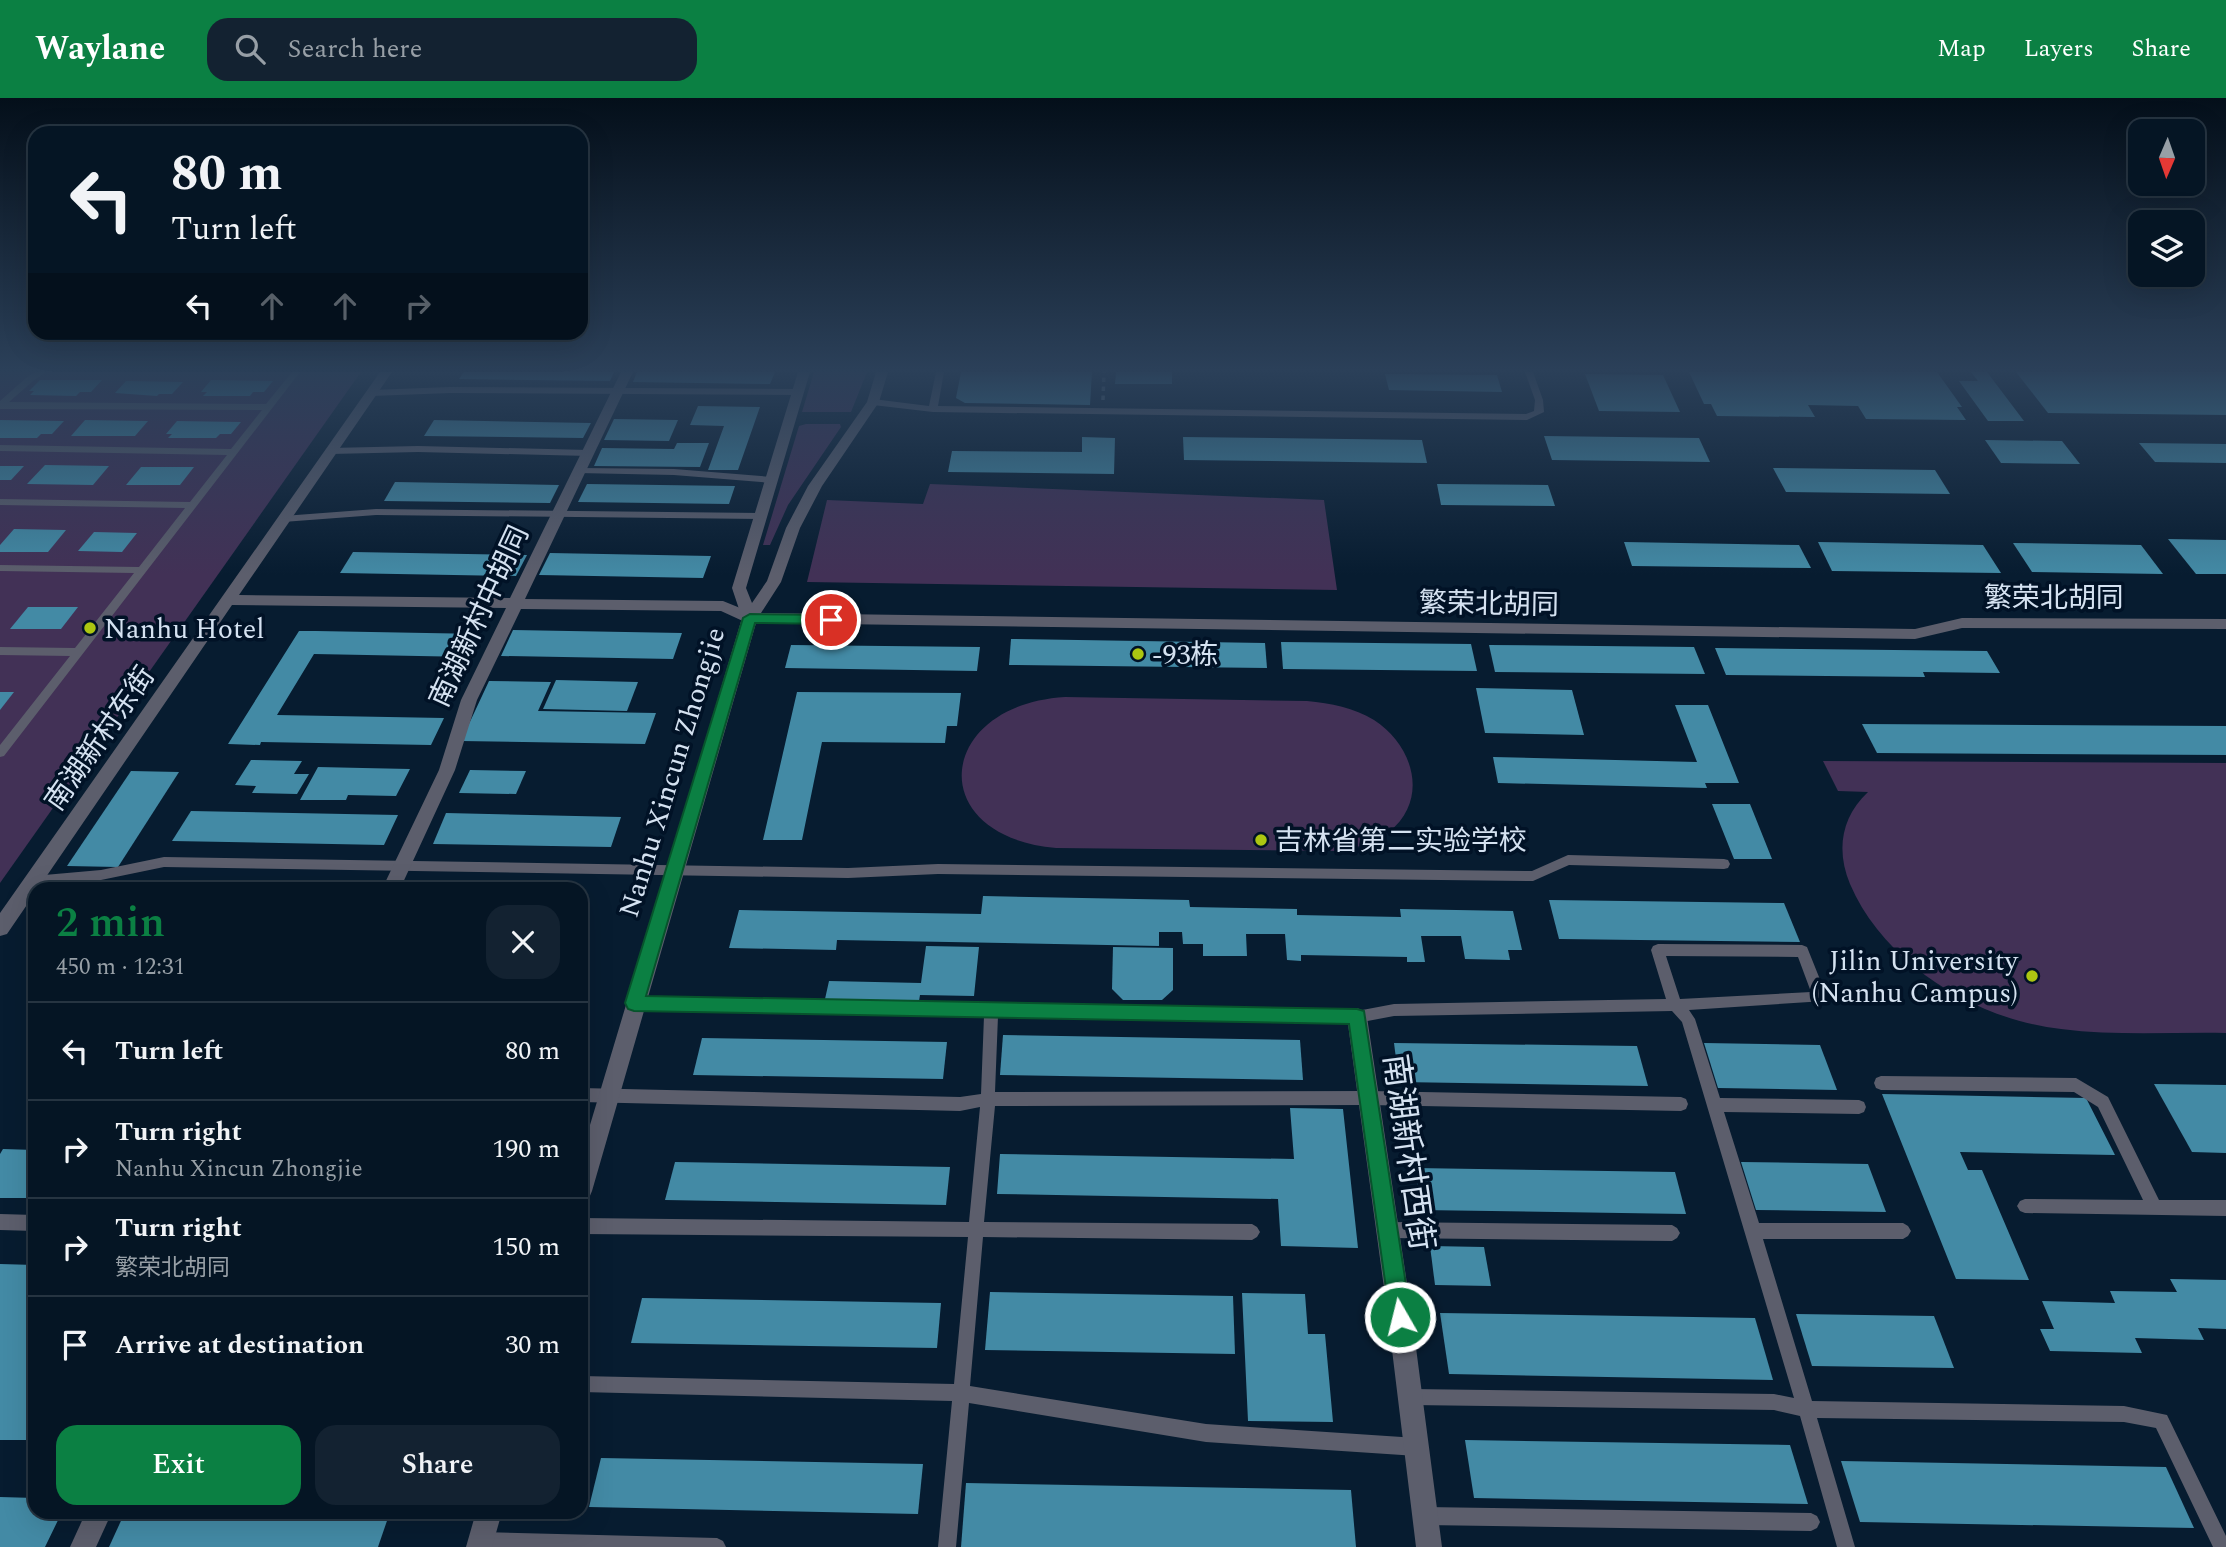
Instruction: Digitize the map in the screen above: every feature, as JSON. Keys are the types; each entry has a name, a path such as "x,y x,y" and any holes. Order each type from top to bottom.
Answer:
{"street":[{"name":"南湖新村东街","path":"33,881 338,440"},
{"name":"南湖新村中胡同","path":"394,882 447,770 469,700 518,604 595,440"},
{"name":"Nanhu Xincun Zhongjie","path":"588,1166 634,1003 750,618 739,588 784,440"},
{"path":"750,618 774,582 793,528 815,486 849,440"},
{"name":"繁荣北胡同","path":"226,600 723,606 750,618 1915,634 1962,623 2226,624"},
{"name":"南湖新村东街","path":"0,928 28,888"},
{"name":"南湖新村西街","path":"1357,1017 1429,1547"},
{"path":"83,1547 96,1519"},
{"path":"480,1544 487,1519"}],"lane":[{"path":"3,746 244,440"},
{"path":"0,449 234,452"},
{"path":"330,451 418,449 589,453"},
{"path":"581,471 674,472 772,480"},
{"path":"0,502 192,505"},
{"path":"283,519 376,512 761,516"},
{"path":"0,568 141,570"},
{"path":"0,651 78,652"},
{"path":"33,881 101,875 164,862 848,873 938,869 1533,876 1568,860 1724,864"},
{"path":"634,1003 1357,1017 1394,1010 1675,1005 1820,997 1802,951 1658,950 1675,1005 1688,1019 1846,1547"},
{"path":"947,1547 988,1099 991,1010"},
{"path":"1881,1083 2076,1085 2103,1102 2155,1208"},
{"path":"588,1095 960,1104 988,1099 1369,1098 1681,1104"},
{"path":"1714,1105 1859,1107"},
{"path":"2025,1206 2226,1208"},
{"path":"0,1222 28,1223"},
{"path":"588,1226 1252,1232"},
{"path":"1388,1230 1672,1233"},
{"path":"1753,1231 1903,1231"},
{"path":"588,1384 961,1393 1206,1433 1417,1447"},
{"path":"1410,1397 1774,1402 1806,1409 2124,1414 2161,1422 2222,1547"},
{"path":"1425,1516 1811,1522"},
{"path":"480,1544 717,1547"}],"shaded area":[{"name":"Nanhu Hotel","path":"0,440 313,440 0,883"},
{"path":"795,440 832,440 788,505 770,545 763,545"},
{"path":"930,484 1324,500 1337,590 807,582 827,500 923,504"},
{"path":"1065,697 1307,701 1350,709 1374,720 1399,743 1412,773 1413,789 1409,804 1402,819 1384,836 1340,851 1056,848 1013,838 983,820 966,797 962,771 970,745 990,722 1022,705"},
{"path":"1823,761 2226,763 2226,1033 2122,1033 2061,1029 1997,1014 1937,983 1910,963 1886,939 1865,913 1850,884 1843,859 1844,835 1852,812 1868,792 1838,791"}],"building":[{"path":"604,440 670,440 669,441"},
{"path":"719,440 749,440 738,470 708,470"},
{"path":"1082,440 1115,440 1114,474 948,472 952,451 1082,452"},
{"path":"1183,440 1392,440 1422,440 1427,463 1184,460"},
{"path":"1545,440 1700,440 1710,462 1552,460"},
{"path":"1985,440 2062,441 2080,464 2001,463"},
{"path":"677,443 709,443 700,467 594,466 602,448 674,449"},
{"path":"2139,443 2226,444 2226,463 2155,462"},
{"path":"45,465 109,466 93,485 27,484"},
{"path":"0,466 24,466 11,480 0,480"},
{"path":"141,467 194,467 180,485 126,485"},
{"path":"1773,468 1935,470 1950,494 1786,492"},
{"path":"395,482 559,485 550,503 384,501"},
{"path":"587,484 735,486 729,504 578,502"},
{"path":"1437,484 1548,485 1555,506 1441,505"},
{"path":"14,529 66,530 48,552 0,552 0,545"},
{"path":"94,532 137,533 122,552 78,551"},
{"path":"2168,539 2226,540 2226,574 2196,574"},
{"path":"1624,542 1799,545 1811,568 1632,566"},
{"path":"1818,542 1983,545 2001,573 1832,571"},
{"path":"2013,543 2141,545 2163,574 2032,572"},
{"path":"353,552 527,555 516,576 340,573"},
{"path":"550,553 711,556 703,578 539,575"},
{"path":"28,607 78,607 61,629 10,629"},
{"path":"513,630 682,633 673,659 501,656"},
{"path":"299,631 482,634 471,657 314,654 277,715 444,718 431,745 261,742 260,745 228,744"},
{"name":"-93栋","path":"1011,639 1265,643 1267,668 1009,665"},
{"path":"1281,642 1471,644 1477,671 1283,669"},
{"path":"791,645 980,647 977,671 785,668"},
{"path":"1489,645 1694,647 1705,674 1495,672"},
{"path":"1715,648 1987,651 2000,673 1923,672 1925,677 1726,675"},
{"path":"556,680 638,682 627,711 543,709"},
{"path":"489,681 551,682 538,711 656,713 645,744 461,741"},
{"path":"1476,688 1572,690 1584,735 1485,733"},
{"path":"0,692 14,692 0,710"},
{"path":"797,692 961,693 957,726 947,726 945,743 822,742 802,840 763,840"},
{"path":"1675,705 1708,705 1739,783 1705,783 1707,788 1498,783 1493,757 1697,762"},
{"path":"1862,724 2226,726 2226,755 1877,753"},
{"path":"251,760 302,761 294,774 309,774 297,794 252,793 256,786 235,785"},
{"path":"318,767 410,769 396,796 348,795 346,800 300,800"},
{"path":"470,770 526,771 516,794 459,793"},
{"path":"131,771 179,772 118,867 67,866"},
{"path":"1712,804 1750,804 1772,859 1734,859"},
{"path":"191,811 398,815 384,845 172,841"},
{"path":"446,813 621,817 611,847 433,844"},
{"path":"983,896 1189,900 1190,907 1297,909 1297,915 1401,917 1400,909 1513,911 1522,950 1508,950 1510,960 1465,959 1461,936 1421,936 1425,962 1407,962 1407,957 1301,955 1301,961 1287,960 1285,934 1246,934 1247,956 1203,956 1203,944 1183,944 1182,932 1159,932 1159,946 837,940 836,950 729,948 739,910 981,914"},
{"path":"1549,900 1784,903 1800,942 1559,939"},
{"path":"926,946 979,947 974,996 920,995 919,1001 825,999 829,981 921,983"},
{"path":"1113,947 1173,948 1173,990 1162,1000 1123,1000 1112,989"},
{"path":"1003,1035 1300,1040 1303,1080 1000,1075"},
{"path":"702,1038 947,1042 943,1079 693,1075"},
{"path":"1394,1043 1637,1046 1648,1086 1399,1082"},
{"path":"1704,1043 1820,1045 1837,1090 1718,1088"},
{"path":"2154,1084 2226,1085 2226,1153 2192,1152"},
{"path":"1882,1094 2086,1098 2115,1155 1960,1152 1968,1170 1982,1170 2029,1280 1956,1279"},
{"path":"1290,1108 1343,1109 1358,1248 1281,1246 1278,1199 997,1194 1000,1154 1294,1159"},
{"path":"3,1149 28,1150 28,1198 0,1198 0,1154"},
{"path":"675,1162 950,1167 946,1205 665,1200"},
{"path":"1741,1162 1868,1164 1886,1212 1756,1210"},
{"path":"1415,1168 1675,1172 1686,1214 1421,1210"},
{"path":"1430,1246 1484,1247 1491,1286 1435,1285"},
{"path":"0,1264 28,1265 28,1440 0,1440"},
{"path":"2170,1279 2226,1280 2226,1329 2198,1328 2204,1340 2135,1338 2142,1353 2050,1351 2040,1329 2054,1329 2042,1301 2115,1303 2110,1291 2177,1292"},
{"path":"990,1292 1233,1296 1235,1354 985,1350"},
{"path":"1242,1293 1305,1294 1308,1334 1325,1334 1333,1422 1248,1421"},
{"path":"642,1298 941,1303 937,1348 631,1343"},
{"path":"1440,1313 1755,1318 1773,1380 1449,1374"},
{"path":"1796,1314 1934,1316 1954,1368 1812,1366"},
{"path":"1465,1440 1790,1445 1808,1504 1474,1498"},
{"path":"601,1458 923,1464 918,1514 589,1507"},
{"path":"1841,1461 2166,1467 2194,1528 1860,1522"},
{"path":"966,1483 1351,1490 1356,1547 961,1547"},
{"path":"0,1497 28,1498 28,1519 59,1519 45,1547 0,1547"},
{"path":"122,1519 388,1519 378,1547 109,1547"}],"place":[{"name":"Nanhu Hotel","path":"90,628"},
{"name":"-93栋","path":"1138,654"},
{"name":"吉林省第二实验学校","path":"1261,840"},
{"name":"Jilin University (Nanhu Campus)","path":"2032,976"}],"route":[{"path":"831,620 750,618 634,1003 1357,1017 1400,1317"}]}
